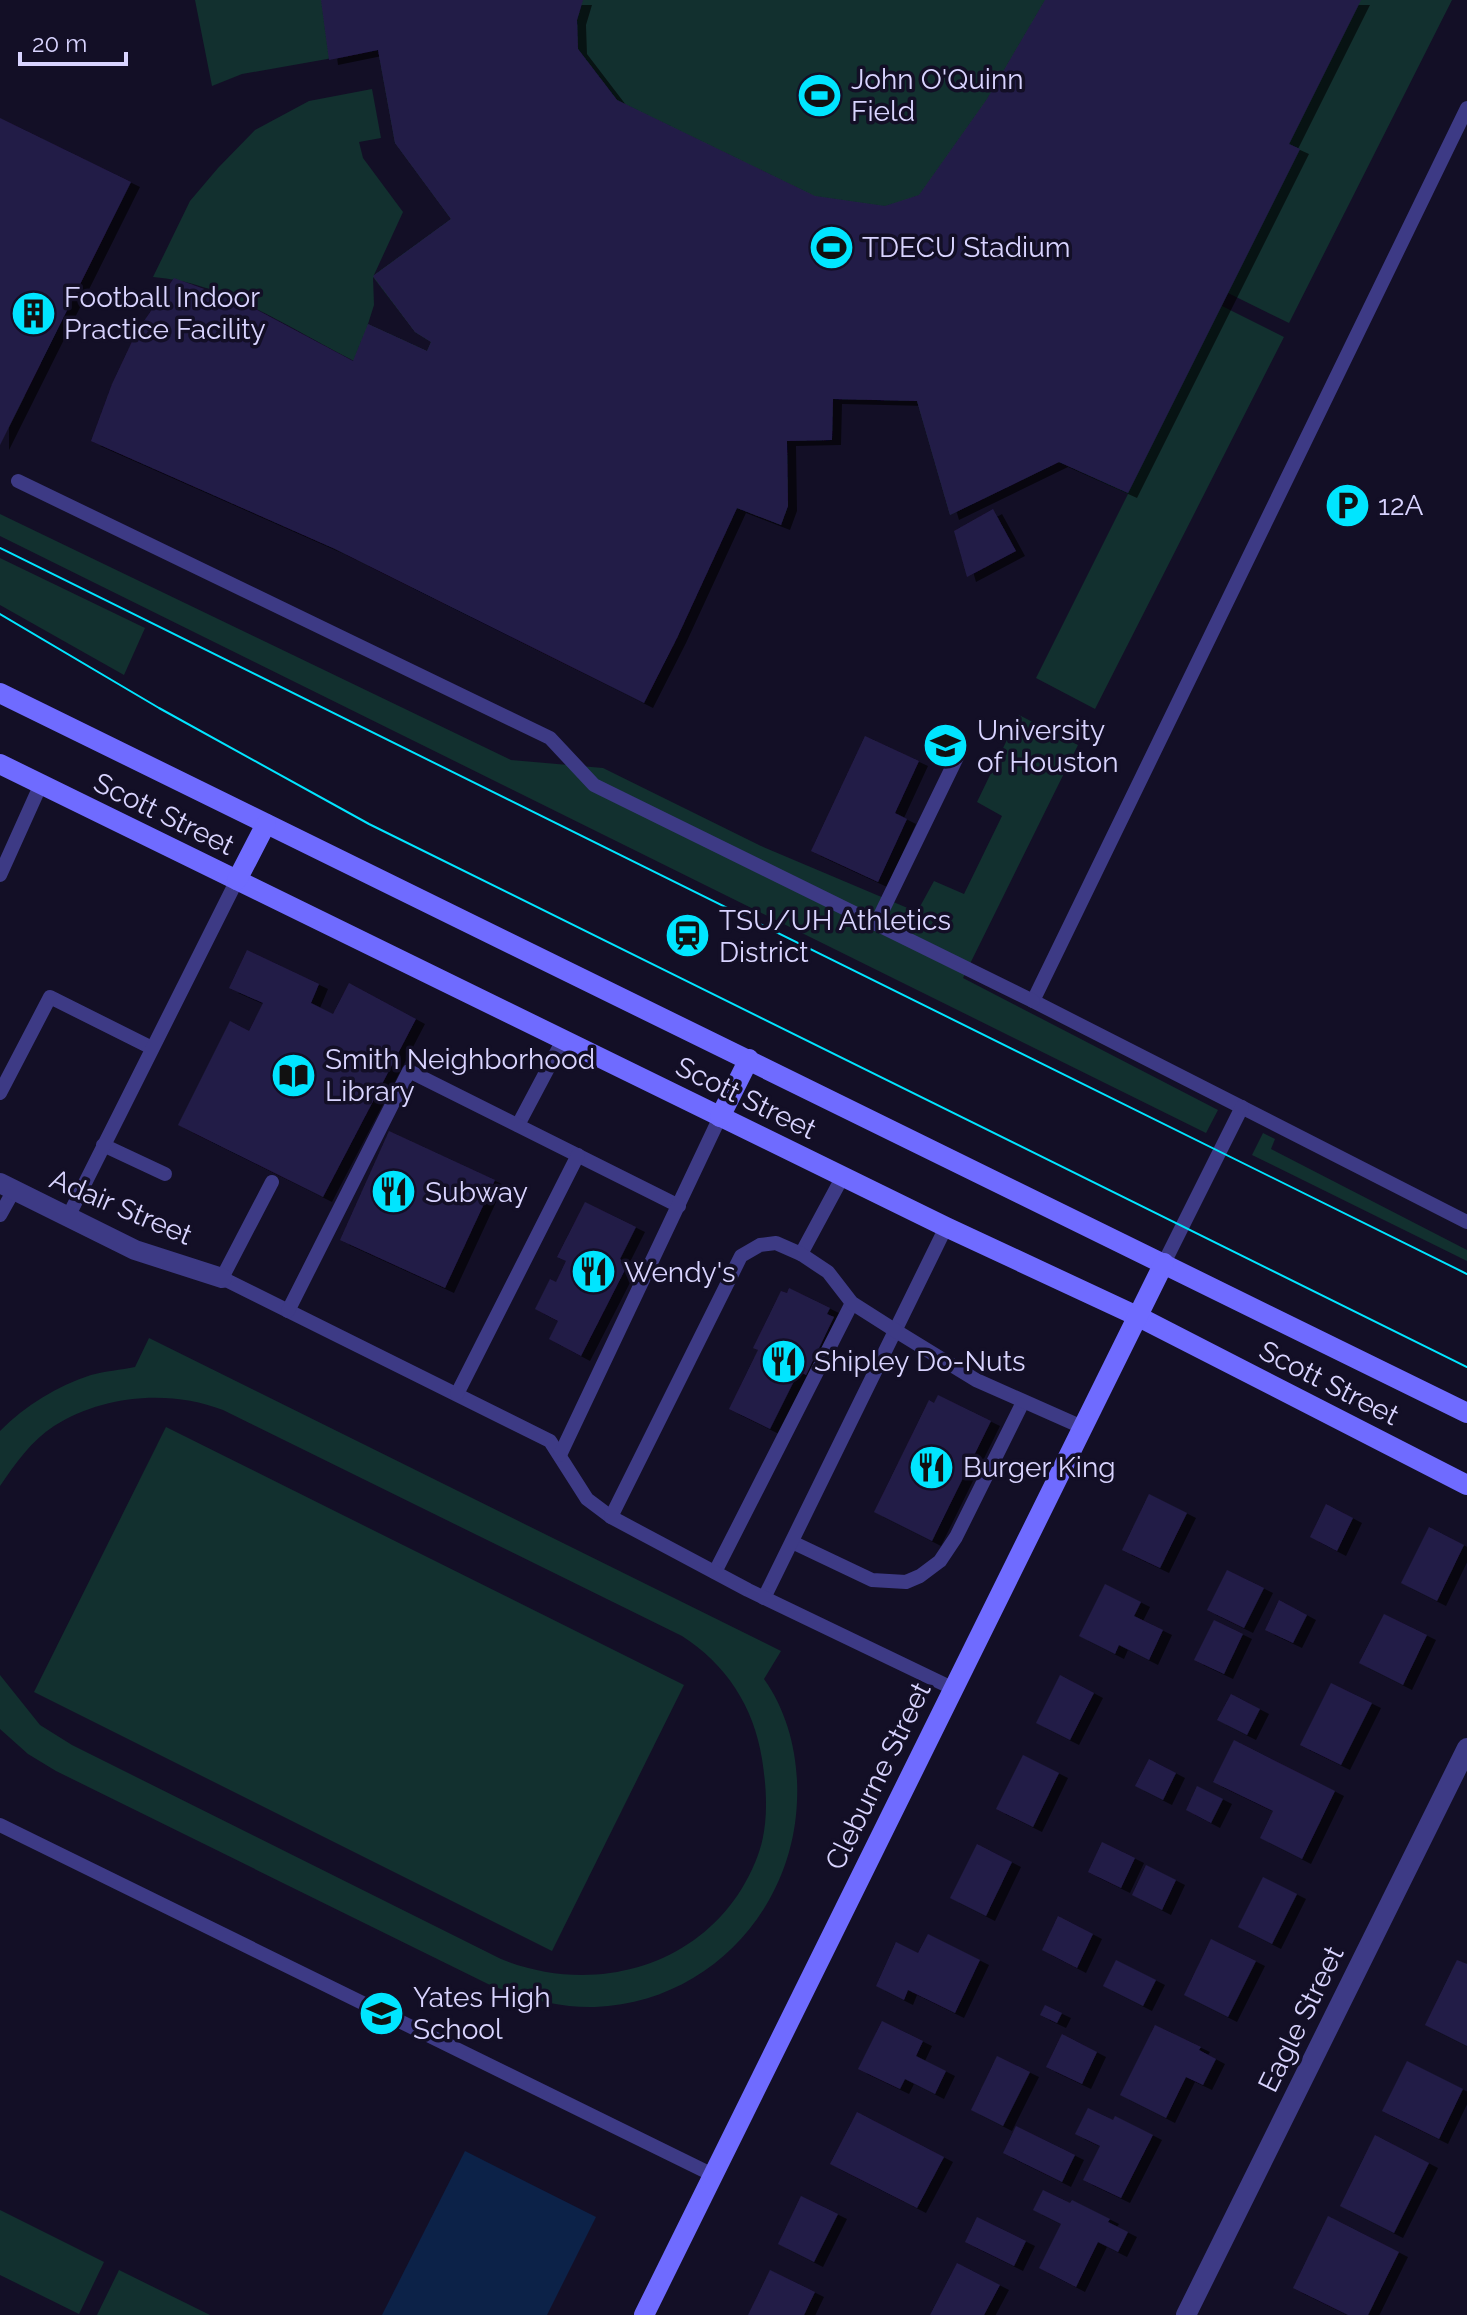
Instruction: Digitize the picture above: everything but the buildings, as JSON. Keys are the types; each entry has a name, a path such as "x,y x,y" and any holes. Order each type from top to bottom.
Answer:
{"main road":[{"name":"Scott Street","path":"0,693 1467,1413"},
{"name":"Scott Street","path":"0,764 946,1227 1137,1316 1467,1485"},
{"path":"237,880 266,824"},
{"path":"720,1117 749,1059"},
{"name":"Cleburne Street","path":"644,2315 1164,1263"}],"street":[{"name":"Adair Street","path":"7,1186 135,1250 222,1278"},
{"name":"Eagle Street","path":"1186,2315 1467,1748"}],"lane":[{"path":"1033,1001 1467,108"},
{"path":"18,481 550,738 594,785 1033,1001 1467,1222"},
{"path":"876,924 960,751"},
{"path":"0,875 41,784"},
{"path":"0,837 15,843"},
{"path":"68,1217 237,880"},
{"path":"0,1093 50,997 152,1048"},
{"path":"518,1125 563,1040"},
{"path":"288,1311 409,1071 679,1206"},
{"path":"1164,1263 1242,1107"},
{"path":"560,1455 720,1117"},
{"path":"103,1145 165,1174"},
{"path":"457,1394 578,1155"},
{"path":"801,1254 843,1176"},
{"path":"272,1182 222,1278 550,1441 587,1499 611,1517 764,1598 952,1688"},
{"path":"0,1215 7,1186"},
{"path":"764,1598 946,1227"},
{"path":"611,1517 741,1256 760,1245 776,1243 801,1254 828,1272 852,1303 896,1331 976,1380 1082,1427"},
{"path":"715,1572 852,1303"},
{"path":"792,1542 872,1580 906,1582 920,1576 940,1561 956,1537 1023,1402"},
{"path":"0,1825 713,2175"}],"green space":[{"name":"TDECU Stadium","path":"195,0 1452,0 1289,323 1228,293 1222,306 1284,337 1095,709 1036,678 1128,494 1059,462 950,515 917,401 833,399 832,440 787,441 788,506 781,525 737,508 721,539 445,407 257,309 206,288 153,277 190,201 218,168 255,130 309,101 372,89 381,138 359,142 363,158 403,212 374,275 451,219 395,143 378,50 242,74 212,86","holes":["373,277 415,332 431,342 427,351 368,324 374,305"]},
{"path":"0,514 511,760 603,768 761,846 917,912 934,881 964,894 1002,816 977,802 1019,715 1078,745 963,978 1218,1110 1206,1133 0,536"},
{"path":"0,558 145,628 124,675 0,605"},
{"path":"1263,1133 1275,1139 1271,1149 1467,1250 1467,1261 1252,1155"},
{"path":"149,1338 781,1651 764,1679 780,1707 794,1753 797,1801 792,1841 780,1879 761,1913 736,1944 707,1969 673,1989 636,2002 581,2007 527,1997 488,1984 56,1771 28,1754 0,1729 0,1675 40,1725 72,1745 501,1959 539,1971 578,1975 616,1972 653,1962 686,1945 716,1922 740,1892 758,1855 766,1807 758,1740 736,1688 698,1647 682,1636 223,1410 181,1399 159,1398 137,1398 93,1407 54,1426 38,1438 0,1486 0,1431 42,1397 66,1385 91,1375 135,1367"},
{"path":"166,1427 684,1685 552,1951 34,1692"},
{"path":"0,2210 104,2262 79,2314 0,2275"},
{"path":"119,2270 210,2315 97,2315"}],"water":[{"path":"465,2151 596,2217 547,2315 382,2315"}],"tram line":[{"path":"0,548 1467,1274"},
{"path":"0,614 159,708 369,824 1467,1367"}],"place":[{"name":"John O'Quinn Field","path":"820,95"},
{"name":"TDECU Stadium","path":"831,247"},
{"name":"Football Indoor Practice Facility","path":"33,313"},
{"name":"12A","path":"1347,505"},
{"name":"University of Houston","path":"946,746"},
{"name":"TSU/UH Athletics District","path":"688,936"},
{"name":"Smith Neighborhood Library","path":"294,1075"},
{"name":"Subway","path":"394,1192"},
{"name":"Wendy's","path":"593,1272"},
{"name":"Shipley Do-Nuts","path":"783,1361"},
{"name":"Burger King","path":"932,1467"},
{"name":"Yates High School","path":"382,2013"}]}
